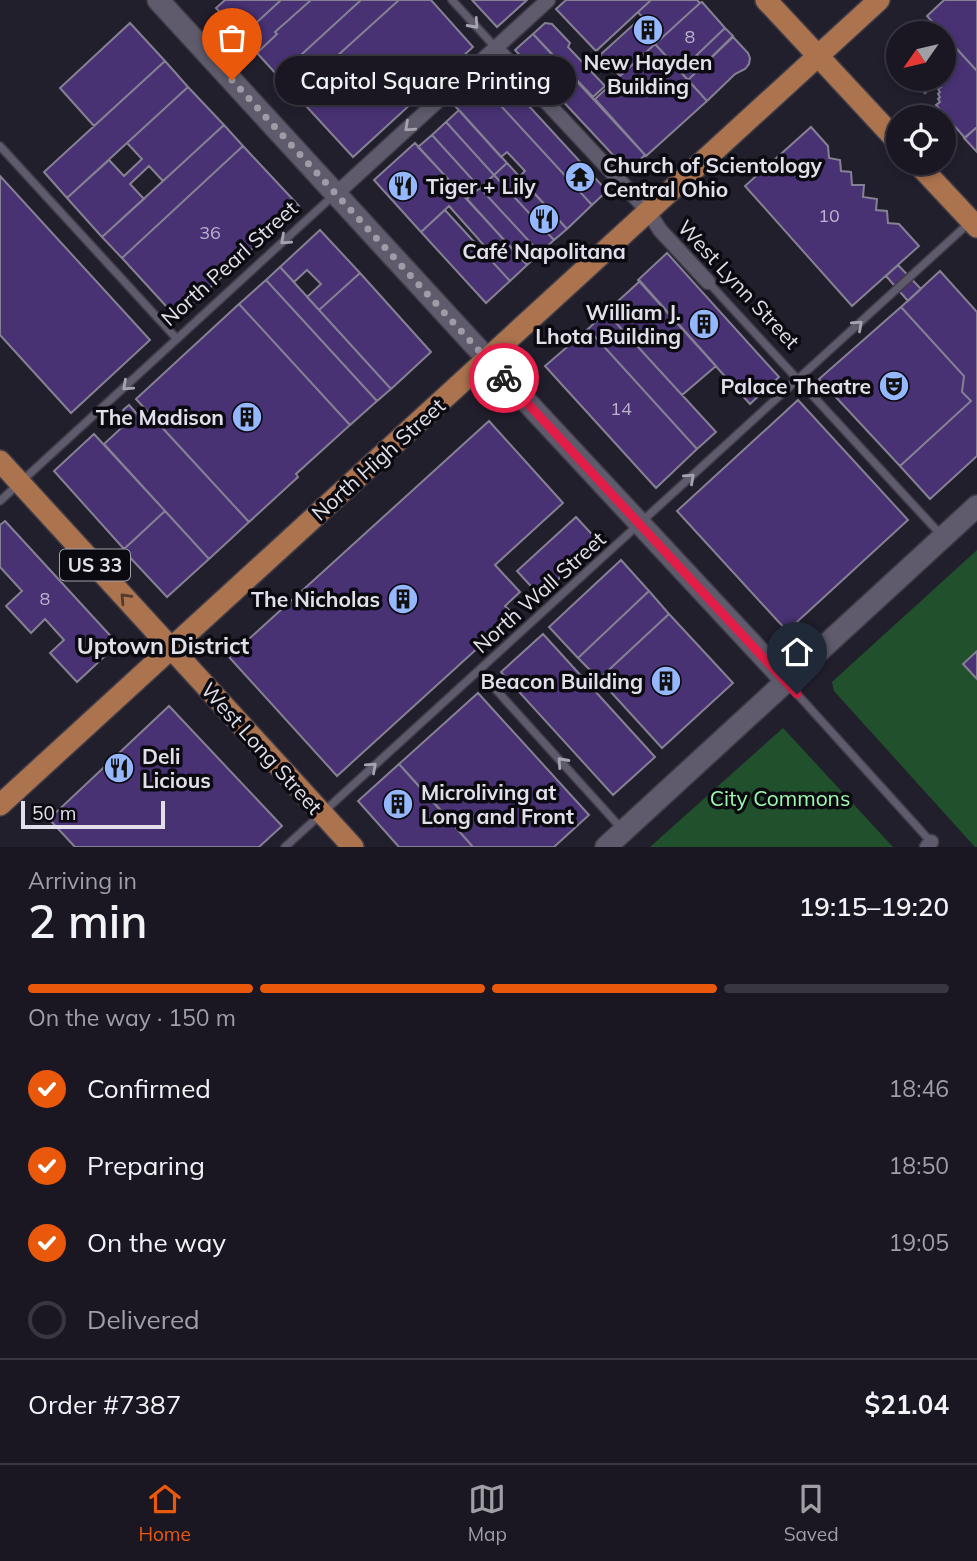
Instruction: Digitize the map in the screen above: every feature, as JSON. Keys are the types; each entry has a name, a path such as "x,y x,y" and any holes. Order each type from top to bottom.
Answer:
{"main road":[{"path":"766,0 886,129"},
{"name":"North High Street","path":"0,805 879,0"},
{"path":"929,175 975,221"},
{"name":"US 33","path":"0,461 171,648"},
{"name":"West Long Street","path":"171,648 353,847"}],"street":[{"path":"159,0 787,682"},
{"name":"North Pearl Street","path":"336,194 548,0"},
{"name":"West Lynn Street","path":"496,48 648,211 660,230 708,282"},
{"path":"606,847 977,506"}],"lane":[{"path":"452,0 496,48"},
{"path":"0,146 177,339"},
{"name":"North Pearl Street","path":"0,500 336,194"},
{"name":"North Wall Street","path":"285,847 975,221"},
{"name":"West Lynn Street","path":"708,282 944,537"},
{"path":"479,671 624,831"},
{"path":"787,682 931,845"}],"green space":[{"path":"977,550 975,847 834,691 832,682"},
{"name":"City Commons","path":"783,728 893,847 650,847"}],"building":[{"path":"225,0 281,0 242,36 216,8"},
{"path":"281,0 311,0 275,32 277,34 257,53 242,36"},
{"path":"311,0 361,0 278,76 257,53 277,34 275,32"},
{"path":"361,0 399,0 295,94 278,76"},
{"path":"399,0 431,0 473,47 353,157 295,94"},
{"path":"472,0 527,0 497,27"},
{"path":"566,0 651,0 596,51 556,9"},
{"name":"New Hayden Building","path":"651,0 697,0 700,3 620,76 600,55 642,17 638,12"},
{"path":"944,0 977,0 977,71 956,48 956,21 932,21 927,16"},
{"path":"702,2 725,28 680,71 655,44"},
{"path":"130,23 165,61 94,126 60,88"},
{"path":"545,23 552,24 570,43 568,47 605,86 593,97 533,34"},
{"path":"725,28 733,36 688,80 680,71"},
{"path":"533,34 645,155 628,171 515,50"},
{"path":"733,37 748,53 749,64 707,101 688,80"},
{"path":"655,44 707,101 646,156 595,99"},
{"path":"956,48 977,71 977,127 965,138 956,128 956,105 936,105 940,102 940,92 956,91"},
{"path":"165,61 188,87 67,198 44,172"},
{"path":"495,69 607,191 592,205 480,83"},
{"path":"480,83 592,205 567,229 519,177 525,171 507,152 501,157 455,106"},
{"path":"188,87 224,125 163,181 149,166 130,184 144,199 102,237 67,198 109,160 124,176 142,159 127,143"},
{"path":"459,110 507,163 494,175 446,122"},
{"path":"446,122 494,175 480,188 432,135"},
{"path":"224,125 243,146 122,258 102,237"},
{"path":"811,127 828,146 829,158 840,160 841,171 851,172 852,185 864,185 863,197 877,199 876,210 887,211 888,223 899,224 919,246 852,306 745,186"},
{"path":"977,127 977,152 964,138"},
{"path":"432,135 480,188 467,199 418,147"},
{"path":"415,143 527,265 510,281 487,256 490,252 449,206 421,232 374,180"},
{"path":"243,146 299,206 177,318 122,258"},
{"path":"507,163 567,229 554,240 494,175"},
{"path":"494,175 554,240 540,253 480,188"},
{"path":"0,176 150,340 71,413 0,335"},
{"path":"480,188 540,253 527,265 467,199"},
{"path":"445,210 510,281 486,303 421,232"},
{"path":"320,230 360,273 319,310 307,297 321,284 307,270 294,282 280,267"},
{"name":"William J. Lhota Building","path":"667,253 779,377 750,404 638,280"},
{"path":"898,265 921,289 908,301 886,276"},
{"path":"280,267 391,389 377,401 266,280"},
{"path":"940,271 977,312 977,456 930,499 900,466 971,401 962,392 964,376 901,307"},
{"path":"360,273 431,352 391,389 319,310"},
{"path":"266,280 377,401 350,425 239,304"},
{"path":"640,281 716,366 682,395 606,312"},
{"name":"The Madison","path":"239,304 350,425 249,522 136,399"},
{"name":"Palace Theatre","path":"901,307 964,376 962,392 971,401 900,466 819,379"},
{"path":"606,312 716,432 697,449 588,329"},
{"path":"588,329 697,449 656,488 545,366"},
{"path":"798,400 908,520 787,631 677,511"},
{"path":"129,405 137,414 144,408 249,522 209,559 104,444 131,419 123,410"},
{"name":"The Nicholas","path":"489,421 563,503 495,565 520,592 505,606 514,615 337,776 229,657"},
{"path":"94,434 165,511 124,549 54,471"},
{"path":"165,511 209,559 167,597 123,550"},
{"path":"576,517 599,542 540,596 517,571"},
{"path":"5,521 118,644 77,682 50,653 64,640 45,619 31,633 6,606 22,591 0,567 0,525"},
{"path":"621,560 649,591 578,658 549,627"},
{"path":"649,591 669,614 599,679 578,658"},
{"name":"Beacon Building","path":"669,614 733,683 662,748 599,679"},
{"path":"543,634 655,757 613,795 501,672"},
{"path":"977,651 977,679 963,664"},
{"path":"478,693 589,815 554,847 473,847 399,764"},
{"path":"169,706 282,826 259,847 75,847 49,819"},
{"name":"Microliving at Long and Front","path":"399,764 473,847 399,847 358,801"}],"way so far":[{"path":"232,80 504,378"}],"place":[{"name":"New Hayden Building","path":"648,30"},
{"name":"Capitol Square Printing","path":"232,80"},
{"name":"Church of Scientology Central Ohio","path":"580,177"},
{"name":"Tiger + Lily","path":"403,186"},
{"name":"Café Napolitana","path":"544,219"},
{"name":"William J. Lhota Building","path":"704,324"},
{"name":"Palace Theatre","path":"894,386"},
{"name":"The Madison","path":"247,417"},
{"name":"The Nicholas","path":"403,599"},
{"name":"Beacon Building","path":"666,681"},
{"name":"Deli Licious","path":"119,768"},
{"name":"Microliving at Long and Front","path":"398,804"}],"district":[{"name":"Uptown District","path":"163,645"}],"route":[{"path":"504,378 797,694"}]}
